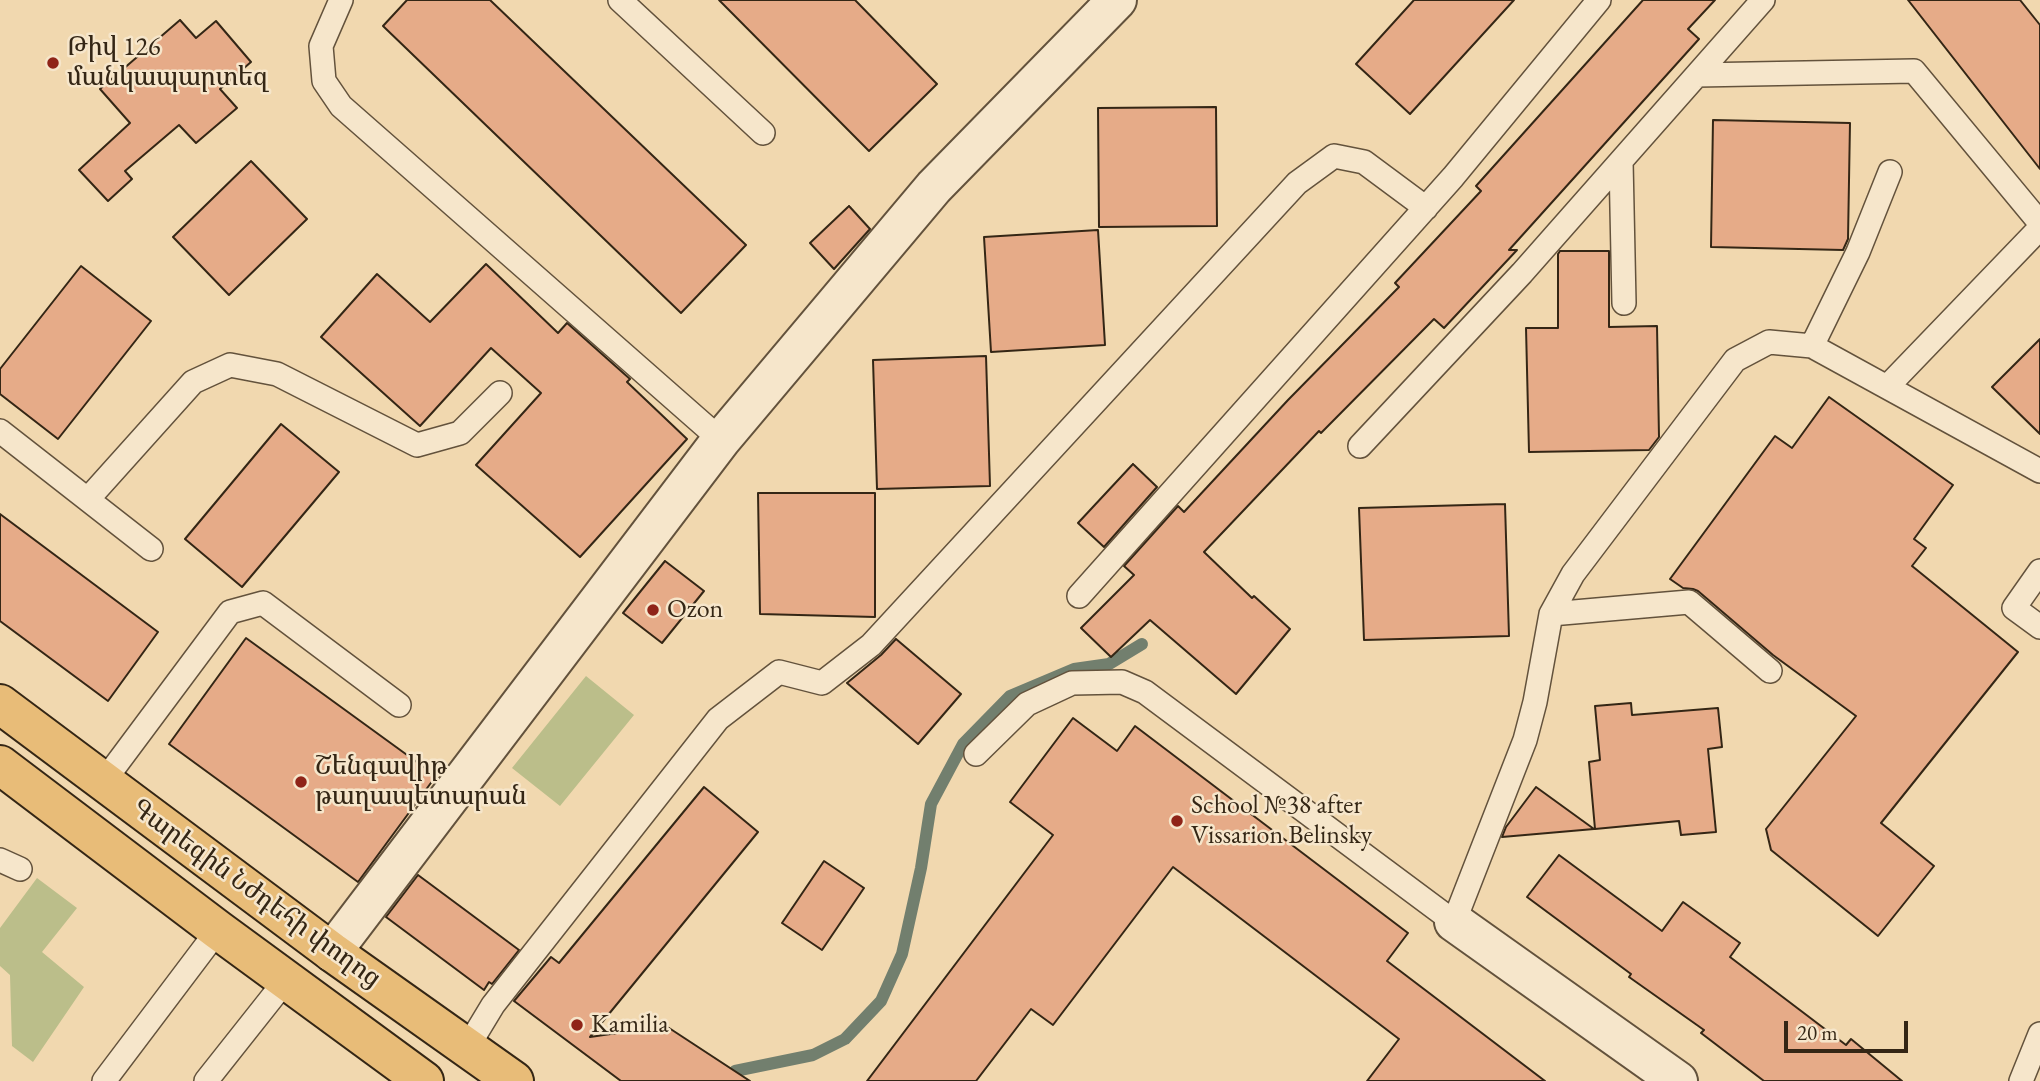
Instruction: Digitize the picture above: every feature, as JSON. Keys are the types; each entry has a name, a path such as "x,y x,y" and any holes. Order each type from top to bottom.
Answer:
{"main road":[{"name":"Գարեգին Նժդեհի փողոց","path":"0,704 332,952 514,1081"},
{"name":"Գարեգին Նժդեհի փողոց","path":"0,765 424,1081"}],"street":[{"path":"332,952 721,440 934,187 1118,0"},
{"path":"1454,922 1678,1081"}],"lane":[{"path":"341,0 321,46 324,81 341,106 721,440"},
{"path":"620,0 763,133"},
{"path":"1080,596 1426,208 1599,0"},
{"path":"1360,446 1522,272 1763,0"},
{"path":"1697,75 1914,71 2040,225 1887,387"},
{"path":"467,1048 493,1005 718,719 779,672 822,683 871,645 1297,183 1334,156 1364,162 1426,208"},
{"path":"1621,161 1624,303"},
{"path":"1812,346 1858,252 1890,172"},
{"path":"976,754 1027,704 1072,683 1122,682 1144,691 1454,922 1525,740 1535,702 1551,614 1573,573 1735,360 1769,342 1812,346 2040,471"},
{"path":"88,499 192,382 230,365 277,374 417,445 460,433 500,393"},
{"path":"0,431 151,549"},
{"path":"2040,571 2014,608 2040,627"},
{"path":"1551,614 1689,602 1770,671"},
{"path":"104,781 230,612 262,603 399,705"},
{"path":"104,1081 218,930"},
{"path":"206,1081 286,980"},
{"path":"2021,1081 2040,1034"}],"green space":[{"path":"586,676 634,715 560,806 512,768"},
{"path":"37,878 77,908 42,952 84,987 33,1062 12,1046 10,975 0,966 0,928"}],"building":[{"path":"407,0 490,0 746,245 681,313 383,26"},
{"path":"719,0 855,0 937,84 869,151"},
{"path":"1414,0 1514,0 1410,114 1356,64"},
{"path":"1643,0 1715,0 1688,29 1699,39 1509,250 1517,250 1444,328 1434,319 1321,433 1319,431 1204,552 1252,598 1254,596 1290,629 1236,694 1150,620 1111,657 1081,628 1134,575 1124,566 1178,506 1184,512 1288,400 1399,287 1395,283 1481,191 1476,186"},
{"path":"1908,0 2020,0 2040,25 2040,169"},
{"path":"180,20 196,38 216,21 251,62 220,89 237,108 196,143 179,125 125,171 132,179 108,201 79,170 130,123 100,89"},
{"path":"1216,107 1217,226 1099,227 1098,108"},
{"path":"1713,120 1850,123 1848,239 1843,250 1711,247"},
{"path":"251,161 307,219 229,295 173,237"},
{"path":"849,206 870,229 834,269 810,243"},
{"path":"1098,230 1105,345 991,352 984,237"},
{"path":"1560,251 1609,251 1609,327 1657,326 1659,437 1649,450 1529,452 1526,328 1558,328"},
{"path":"486,264 558,333 567,323 630,379 627,382 687,439 580,557 476,465 541,393 491,348 420,426 321,337 377,274 430,322"},
{"path":"81,266 151,321 58,439 0,394 0,369"},
{"path":"2040,339 2040,434 1992,387"},
{"path":"986,356 990,486 877,489 873,360"},
{"path":"1829,397 1953,485 1914,539 1926,548 1912,566 2018,652 1881,823 1934,866 1878,936 1771,850 1766,829 1856,716 1773,655 1698,591 1683,588 1670,579 1775,436 1792,448"},
{"path":"281,424 339,472 242,587 185,539"},
{"path":"1133,464 1157,487 1104,547 1078,523"},
{"path":"758,493 875,493 875,617 760,614"},
{"path":"1505,504 1509,636 1364,640 1359,508"},
{"path":"0,514 158,632 108,701 0,621"},
{"path":"665,561 704,591 662,643 623,613"},
{"path":"246,638 436,776 358,882 169,744"},
{"path":"896,639 961,694 918,744 847,683"},
{"path":"1631,703 1632,715 1718,708 1722,747 1708,749 1716,832 1681,835 1679,821 1595,829 1589,762 1600,760 1595,706"},
{"path":"1073,718 1117,751 1135,726 1408,933 1387,961 1545,1081 1367,1081 1399,1039 1173,867 1053,1025 1031,1009 976,1081 867,1081 1053,835 1010,802"},
{"path":"704,787 758,832 590,1037 666,1026 750,1081 621,1081 514,1001 551,957 559,963"},
{"path":"1536,787 1594,829 1502,837 1506,827"},
{"path":"1559,855 1662,931 1683,902 1740,943 1730,957 1846,1045 1851,1039 1902,1081 1764,1081 1701,1033 1704,1030 1629,977 1631,974 1527,897"},
{"path":"824,861 864,888 822,950 782,923"},
{"path":"418,875 519,950 484,990 386,917"}],"waterway":[{"path":"735,1071 813,1055 845,1039 881,1001 902,954 921,868 931,804 963,744 1010,696 1074,669 1109,664 1142,644"}],"place":[{"name":"Թիվ 126 մանկապարտեզ","path":"53,63"},
{"name":"Ozon","path":"653,610"},
{"name":"Շենգավիթ թաղապետարան","path":"301,782"},
{"name":"School №38 after Vissarion Belinsky","path":"1177,821"},
{"name":"Kamilia","path":"577,1025"}]}
